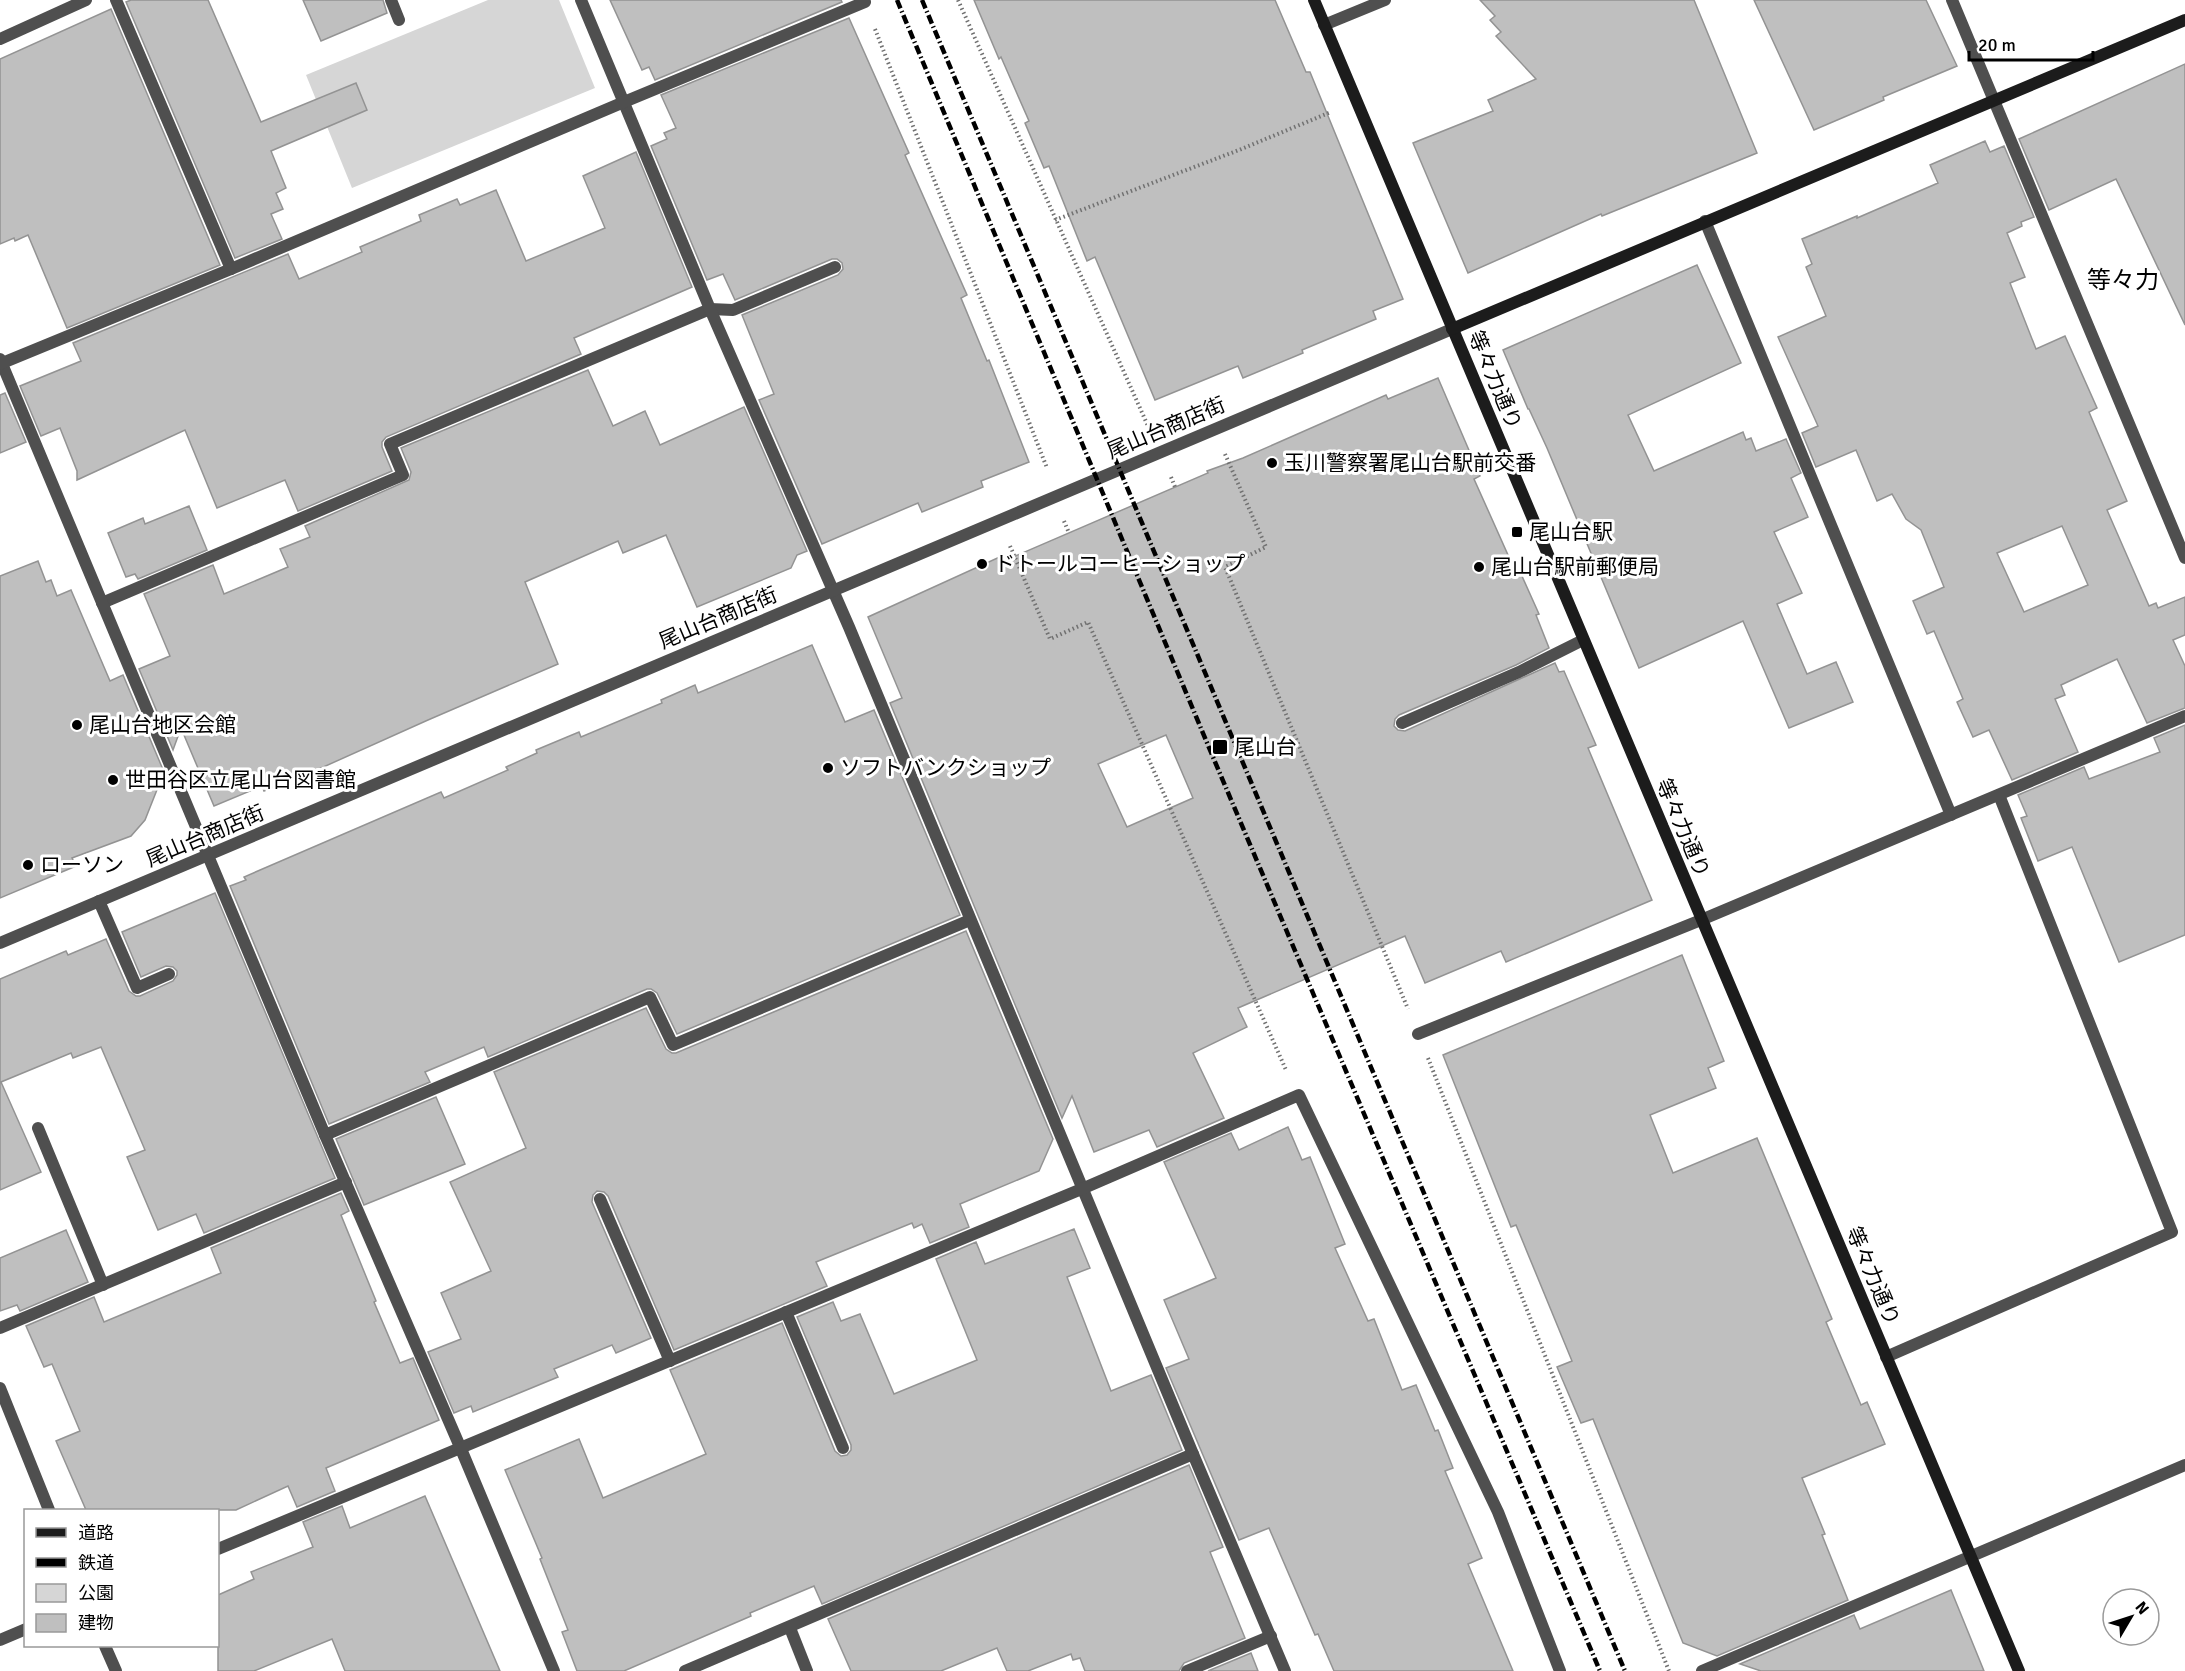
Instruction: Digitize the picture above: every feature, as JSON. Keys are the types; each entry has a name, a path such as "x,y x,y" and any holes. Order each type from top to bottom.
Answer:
{"street":[{"path":"0,39 86,0"},
{"path":"116,0 231,269"},
{"path":"391,0 399,20"},
{"path":"581,0 710,309 833,591 1285,1671"},
{"name":"等々力通り","path":"1314,0 2019,1671"},
{"path":"1324,25 1385,0"},
{"path":"1953,0 2185,558"},
{"path":"554,1671 345,1182 0,362 231,269 865,2"},
{"path":"1452,329 2185,20"},
{"path":"1706,221 1951,815"},
{"path":"102,603 403,475 390,444 710,309 733,310 835,267"},
{"name":"尾山台商店街","path":"0,943 1452,329"},
{"path":"1402,723 1519,672 1583,640"},
{"path":"1418,1034 1701,920 2185,716"},
{"path":"1886,1357 2172,1232 1999,795"},
{"path":"99,901 137,988 169,974"},
{"path":"326,1135 650,997 673,1045 970,920"},
{"path":"219,1549 1084,1188 1299,1095 1498,1512 1560,1671"},
{"path":"38,1128 104,1285"},
{"path":"0,1328 345,1182"},
{"path":"600,1199 670,1361"},
{"path":"786,1312 843,1448"},
{"path":"0,1388 50,1509"},
{"path":"685,1671 1193,1454"},
{"path":"1702,1671 2185,1465"},
{"path":"790,1628 807,1671"},
{"path":"0,1640 24,1630"},
{"path":"1187,1671 1270,1636"},
{"path":"105,1647 116,1671"}],"path":[{"path":"958,0 1149,427"},
{"path":"865,2 1047,468"},
{"path":"1055,220 1239,150 1356,101"},
{"path":"1008,541 1050,639 1088,622 1281,1060 1299,1095"}],"green space":[{"path":"488,0 559,0 595,88 352,188 306,75"}],"building":[{"path":"131,0 208,0 261,122 356,83 367,110 271,151 286,188 276,193 283,209 271,214 282,239 235,258 126,2"},
{"path":"303,0 383,0 387,13 321,41"},
{"path":"610,0 841,0 842,2 655,80 649,67 642,70"},
{"path":"974,0 1275,0 1306,72 1310,72 1403,299 1373,311 1376,319 1243,378 1238,366 1155,400 1095,257 1087,261 1049,166 1044,168 1025,123 1029,121"},
{"path":"1480,0 1694,0 1757,153 1602,216 1601,214 1468,273 1413,143 1493,111 1488,100 1536,79 1496,36 1501,32 1490,20 1495,16"},
{"path":"1754,0 1926,0 1957,66 1883,97 1884,100 1814,130"},
{"path":"111,9 220,265 67,328 28,235 0,244 0,59"},
{"path":"849,18 909,153 905,155 967,295 961,298 987,361 989,360 1029,462 981,481 983,487 922,512 918,503 822,544 759,400 774,394 742,315 838,275 843,269 842,263 837,259 832,259 735,300 723,274 707,280 651,146 667,139 664,133 676,128 661,95"},
{"path":"2185,64 2185,325 2116,179 2049,210 2019,139"},
{"path":"1985,141 1990,152 2004,146 2034,217 2021,222 2022,226 2007,233 2025,277 2010,283 2036,349 2065,336 2097,408 2089,412 2127,501 2107,510 2149,606 2156,603 2158,608 2185,597 2185,635 2173,640 2185,666 2185,708 2147,723 2117,659 2061,685 2065,695 2055,699 2078,752 2012,780 1989,730 1973,737 1957,702 1963,699 1934,631 1927,634 1913,601 1944,587 1921,530 1906,519 1892,494 1877,501 1856,450 1816,467 1802,433 1818,426 1778,337 1826,316 1806,267 1812,264 1802,239 1938,183 1930,165","holes":["2062,526 2088,585 2024,612 1997,553"]},
{"path":"636,152 692,287 574,338 581,354 386,437 382,442 382,447 392,471 298,511 285,480 217,508 185,430 77,480 77,471 60,428 41,436 20,386 81,361 73,343 288,254 299,279 362,252 360,247 421,221 419,215 457,199 460,205 496,190 526,261 605,228 583,176"},
{"path":"1697,265 1741,363 1628,415 1654,471 1743,432 1746,440 1751,438 1756,451 1786,439 1801,473 1791,478 1808,517 1774,532 1802,593 1777,604 1807,674 1836,662 1853,702 1789,728 1743,621 1639,668 1547,448 1503,350"},
{"path":"588,370 613,426 645,411 660,445 744,407 807,551 797,555 791,568 697,607 666,535 623,553 618,541 525,582 558,664 310,773 264,791 262,786 214,806 181,728 173,750 139,669 170,656 144,594 213,565 224,594 288,567 280,549 310,537 305,526 409,480 411,472 401,448"},
{"path":"1438,378 1480,476 1474,479 1517,575 1521,574 1539,614 1536,615 1549,648 1516,665 1399,715 1395,719 1394,726 1398,730 1405,731 1555,663 1559,672 1564,671 1596,745 1588,748 1652,900 1506,962 1501,951 1425,983 1405,936 1238,1008 1247,1027 1193,1053 1224,1118 1157,1147 1149,1130 1094,1152 1072,1096 1062,1118 890,703 902,698 868,617 1004,555 1006,560 1386,395 1388,399","holes":["1166,735 1193,798 1127,827 1098,764"]},
{"path":"5,393 26,442 0,453 0,395"},
{"path":"189,506 207,550 138,579 135,574 126,577 108,533 143,518 145,524"},
{"name":"尾山台地区会館","path":"38,561 46,582 51,580 57,596 71,590 110,681 123,675 164,772 145,820 131,836 72,858 76,866 0,898 0,576"},
{"path":"812,645 845,722 874,710 960,915 677,1034 657,993 647,989 488,1057 484,1047 425,1072 430,1082 329,1124 230,886 246,880 244,877 441,792 444,798 508,770 506,767 537,753 536,750 579,732 581,737 662,703 661,700 695,685 698,693"},
{"path":"2185,725 2185,935 2119,962 2072,847 2038,861 2021,818 2027,816 2018,795 2084,767 2089,779 2160,752 2154,738"},
{"path":"215,893 335,1178 204,1233 196,1214 158,1230 127,1157 145,1150 101,1047 73,1058 71,1053 1,1082 41,1172 0,1190 0,979 66,951 68,955 106,939 129,991 140,996 173,981 177,971 173,967 166,966 141,977 122,932"},
{"path":"966,931 1053,1139 1039,1171 960,1204 969,1227 930,1243 922,1224 914,1228 912,1223 816,1262 827,1286 674,1350 608,1196 604,1192 597,1191 593,1195 592,1202 651,1338 616,1353 612,1345 554,1369 558,1377 473,1412 471,1406 454,1413 428,1352 461,1339 441,1293 491,1271 450,1182 526,1148 494,1072 646,1008 666,1049 676,1053"},
{"path":"1682,955 1724,1061 1708,1068 1716,1088 1650,1115 1673,1173 1757,1138 1832,1319 1826,1322 1861,1405 1867,1402 1885,1444 1802,1478 1848,1600 1717,1656 1683,1643 1593,1419 1581,1423 1557,1367 1572,1361 1516,1225 1511,1227 1443,1055"},
{"path":"436,1097 465,1164 364,1205 336,1139"},
{"path":"1288,1127 1302,1160 1310,1157 1345,1244 1335,1248 1368,1321 1374,1319 1402,1390 1416,1385 1435,1431 1438,1430 1453,1468 1445,1471 1482,1558 1468,1564 1513,1671 1334,1671 1318,1634 1315,1635 1269,1528 1239,1540 1166,1368 1189,1359 1164,1300 1216,1278 1164,1162 1231,1133 1239,1150"},
{"path":"341,1193 349,1211 341,1215 400,1363 413,1358 439,1420 326,1468 335,1491 297,1507 288,1486 236,1510 86,1509 56,1441 80,1431 52,1364 44,1367 26,1326 94,1297 104,1322 221,1273 211,1248"},
{"path":"1074,1229 1090,1268 1067,1277 1111,1391 1151,1375 1182,1450 822,1604 814,1586 624,1671 577,1671 562,1632 568,1630 540,1559 542,1558 505,1470 579,1439 603,1498 706,1454 670,1370 782,1323 835,1451 841,1456 847,1455 851,1450 851,1445 797,1317 833,1302 841,1321 860,1314 894,1394 977,1360 936,1259 976,1242 985,1264"},
{"path":"66,1230 88,1282 20,1311 17,1305 0,1311 0,1258"},
{"path":"1189,1465 1223,1547 1210,1552 1245,1638 1184,1663 1179,1671 1085,1671 1080,1658 1073,1660 1071,1654 1028,1671 1007,1671 997,1648 941,1671 851,1671 828,1619"},
{"path":"425,1496 500,1671 345,1671 332,1639 254,1671 218,1671 219,1595 254,1579 251,1572 313,1547 303,1522 342,1506 350,1528"},
{"path":"1951,1590 1984,1671 1761,1671 1740,1664 1854,1615 1860,1629"},
{"path":"1251,1653 1258,1671 1208,1671"}],"railway":[{"path":"897,0 1210,750 1600,1671"},
{"path":"922,0 1625,1671"}],"place":[{"name":"玉川警察署尾山台駅前交番","path":"1272,463"},
{"name":"尾山台駅","path":"1517,532"},
{"name":"ドトールコーヒーショップ","path":"982,564"},
{"name":"尾山台駅前郵便局","path":"1479,567"},
{"name":"尾山台地区会館","path":"77,725"},
{"name":"尾山台","path":"1220,747"},
{"name":"ソフトバンクショップ","path":"828,768"},
{"name":"世田谷区立尾山台図書館","path":"113,780"},
{"name":"ローソン","path":"28,865"}],"district":[{"name":"等々力","path":"2123,280"}]}
